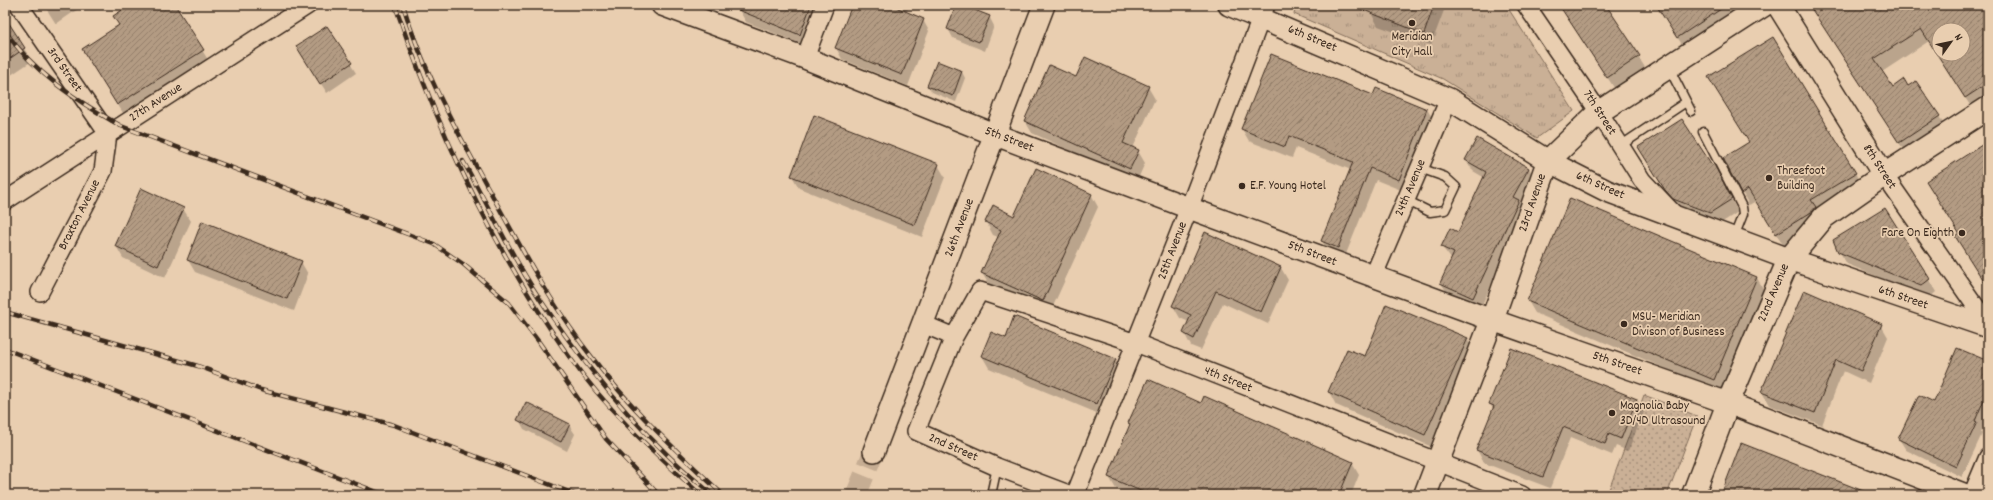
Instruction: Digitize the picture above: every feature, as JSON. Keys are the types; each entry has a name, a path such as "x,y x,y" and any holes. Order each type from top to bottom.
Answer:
{"main road":[{"name":"23rd Avenue","path":"1425,495 1492,320 1548,161 1599,112 1764,5"},
{"name":"8th Street","path":"1778,5 1884,175"},
{"name":"22nd Avenue","path":"1693,495 1728,403 1789,259 1824,217 1884,175 1988,108"}],"street":[{"name":"3rd Street","path":"19,5 108,134"},
{"name":"27th Avenue","path":"5,202 308,5"},
{"name":"5th Street","path":"662,5 805,58 996,135 1189,208 1373,277 1728,403 1966,495"},
{"path":"805,58 825,5"},
{"name":"26th Avenue","path":"874,451 924,324 1044,5"},
{"name":"6th Street","path":"1229,5 1263,11 1449,99 1548,161 1607,191 1789,259 1988,327"},
{"name":"7th Street","path":"1526,5 1599,112 1642,180 1676,216"},
{"name":"25th Avenue","path":"1075,495 1189,208 1263,11"},
{"name":"24th Avenue","path":"1373,277 1449,99"},
{"name":"Braxton Avenue","path":"40,292 103,171 108,134"},
{"name":"8th Street","path":"1884,175 1988,324"},
{"name":"4th Street","path":"954,337 980,291 1136,343 1437,463 1522,495"},
{"path":"924,324 954,337"},
{"name":"2nd Street","path":"954,337 916,431 997,467 1071,495"},
{"path":"1972,495 1988,457"}],"lane":[{"path":"1668,67 1691,111"},
{"path":"1620,146 1686,102"},
{"path":"1703,132 1742,206 1743,214 1734,238"},
{"path":"1406,200 1430,212 1445,210 1456,187 1445,176 1420,168"},
{"path":"991,495 997,467"}],"green space":[{"path":"1297,5 1506,5 1574,111 1537,138 1443,79 1294,14"},
{"path":"1644,395 1697,416 1667,495 1607,495"}],"building":[{"path":"130,5 175,5 204,50 117,105 82,49 119,25 113,16"},
{"path":"726,5 811,5 800,35"},
{"path":"852,5 899,5 898,8 924,19 902,75 835,48"},
{"path":"956,5 962,5 990,16 979,42 947,29"},
{"name":"Meridian City Hall","path":"1351,5 1434,5 1424,34"},
{"path":"1559,5 1606,5 1640,56 1607,78"},
{"path":"1656,5 1727,5 1677,38"},
{"path":"1809,5 1988,5 1988,83 1965,98 1942,62 1971,62 1971,22 1931,22 1931,45 1921,29 1874,59 1893,87 1904,79 1908,86 1916,81 1940,116 1899,143"},
{"path":"5,17 25,48 5,62"},
{"path":"327,26 352,63 320,84 296,46"},
{"path":"1773,37 1856,173 1811,200 1816,207 1813,211 1776,234 1748,189 1741,194 1723,158 1749,142 1708,77"},
{"path":"1271,54 1373,95 1376,88 1427,109 1399,180 1370,168 1338,248 1321,241 1353,162 1289,136 1285,147 1241,129"},
{"path":"1085,57 1149,86 1123,143 1139,150 1130,169 1024,121 1049,65 1076,77"},
{"path":"937,61 962,71 953,96 927,86"},
{"path":"814,115 939,164 915,225 791,176"},
{"path":"1682,119 1712,165 1714,164 1732,199 1710,213 1673,199 1665,190 1638,147"},
{"path":"1477,138 1529,168 1513,197 1519,200 1473,298 1440,283 1454,253 1441,247 1450,228 1458,232 1486,172 1465,160"},
{"path":"1988,141 1988,288 1955,236 1959,233 1926,181"},
{"path":"1036,168 1092,194 1043,301 981,273 1001,230 985,222 993,205 1014,216"},
{"path":"141,188 184,208 158,266 115,246"},
{"path":"1570,198 1757,277 1714,380 1527,301"},
{"path":"1885,208 1930,279 1921,286 1838,252 1833,240"},
{"path":"202,221 302,261 287,299 187,260"},
{"path":"1205,232 1281,267 1261,312 1216,291 1194,339 1183,333 1191,315 1172,306"},
{"path":"1804,290 1882,324 1861,371 1836,360 1815,413 1761,392"},
{"path":"1386,304 1468,338 1425,435 1328,392 1347,349 1365,356"},
{"path":"1014,316 1116,359 1097,404 981,356 991,332 1006,338"},
{"path":"1511,348 1637,399 1621,439 1609,434 1605,444 1563,427 1543,477 1476,450 1494,406 1489,404"},
{"path":"1957,348 1988,361 1988,390 1975,421 1977,422 1956,467 1898,439 1919,395 1934,402"},
{"path":"1148,379 1201,403 1204,396 1353,462 1339,495 1150,495 1108,477 1130,424 1128,423"},
{"path":"526,402 570,424 561,442 517,420"},
{"path":"1741,443 1871,494 1721,495"}],"tunnel":[{"path":"856,495 874,451"}],"railway":[{"path":"395,5 411,51 448,142 491,230 541,315 568,355 598,393 630,429 701,495"},
{"path":"403,5 410,27 428,71 448,113 520,246 562,316 594,360 624,396 656,430 723,495"},
{"path":"5,31 29,60 57,85 88,107 121,126 434,244 463,264 509,303 539,342 606,439 659,495"},
{"path":"463,161 523,273 564,334 602,384 644,431 666,454 713,495"},
{"path":"5,312 198,366 261,390 394,425 577,495"},
{"path":"5,349 385,495"}],"place":[{"name":"Meridian City Hall","path":"1412,23"},
{"name":"Threefoot Building","path":"1769,178"},
{"name":"E.F. Young Hotel","path":"1242,186"},
{"name":"Fare On Eighth","path":"1962,233"},
{"name":"MSU- Meridian Divison of Business","path":"1624,324"},
{"name":"Magnolia Baby 3D/4D Ultrasound","path":"1612,413"}]}
